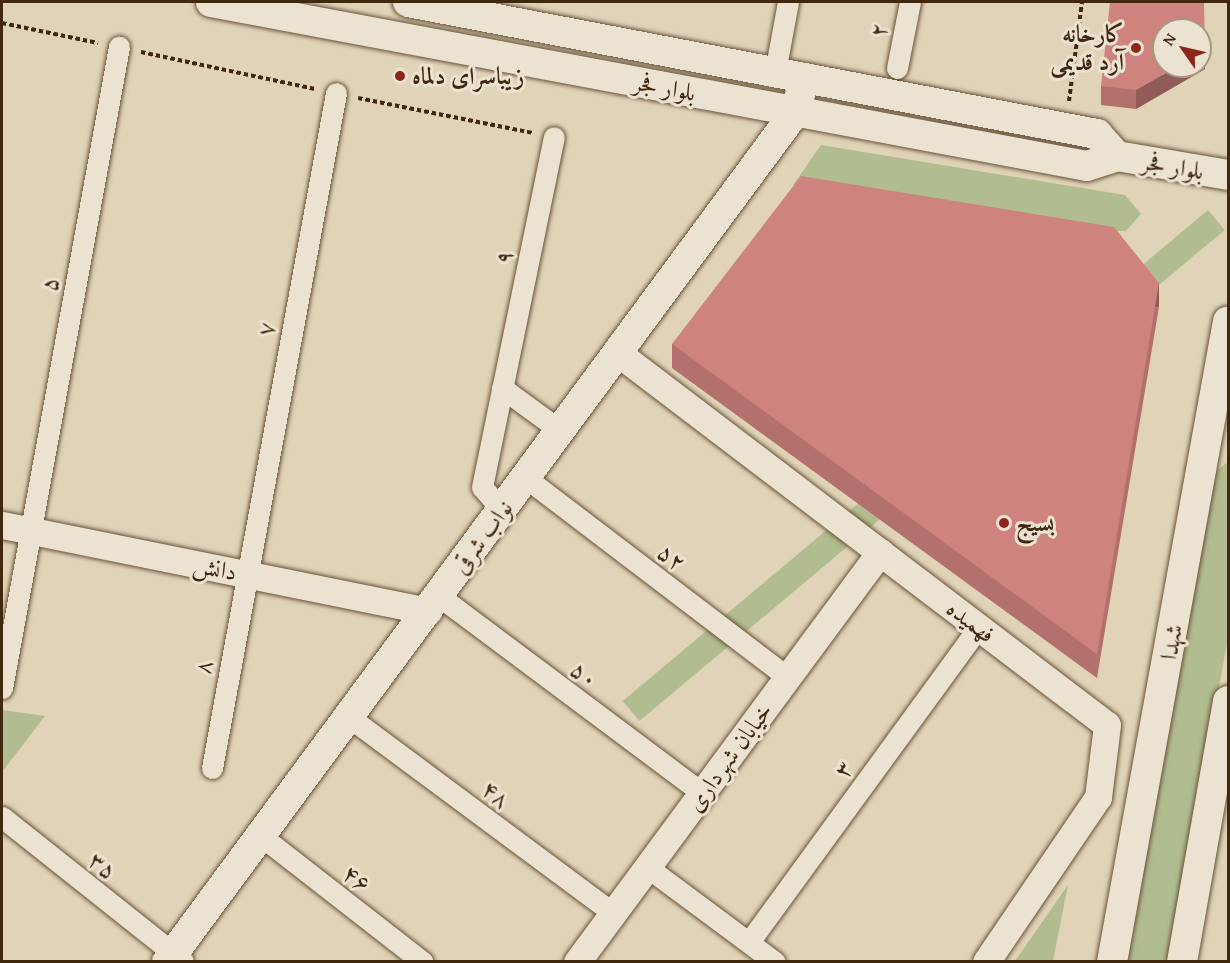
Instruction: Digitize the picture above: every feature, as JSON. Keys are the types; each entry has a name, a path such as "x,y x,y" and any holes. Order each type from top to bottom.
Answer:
{"main road":[{"name":"بلوار فجر","path":"408,2 1097,134 1117,156"},
{"name":"بلوار فجر","path":"223,3 1087,166 1117,156 1228,176"},
{"path":"796,111 804,78"},
{"name":"نواب شرقی","path":"175,959 261,836 796,111"},
{"name":"شهدا","path":"1112,962 1218,443 1228,321"},
{"path":"1182,962 1228,701"}],"street":[{"path":"775,72 788,2"},
{"name":"۲","path":"897,68 910,2"},
{"name":"۵","path":"2,688 28,530 119,47"},
{"name":"۷","path":"245,574 336,93"},
{"name":"۹","path":"502,510 482,487 554,137"},
{"name":"فهمیده","path":"618,353 1107,724 1098,796 986,962"},
{"path":"502,388 561,431"},
{"name":"۵۲","path":"526,478 787,677"},
{"name":"دانش","path":"2,525 245,574 433,603"},
{"name":"خیابان شهرداری","path":"577,962 880,552"},
{"name":"۸","path":"212,768 245,574"},
{"name":"۵۰","path":"433,603 702,793"},
{"name":"۳","path":"749,942 979,627"},
{"name":"۴۸","path":"349,717 614,912"},
{"name":"۳۵","path":"2,817 175,959"},
{"name":"۴۶","path":"261,836 423,962"},
{"path":"647,867 776,962"}],"path":[{"path":"1066,128 1082,2"},
{"path":"2,23 554,137"}],"green space":[{"path":"821,145 1125,195 1141,214 1126,231 1117,231 793,185"},
{"path":"1208,210 1225,230 639,721 623,701"},
{"path":"1228,462 1228,638 1169,961 1125,962 1213,473"},
{"path":"2,710 45,716 2,772"},
{"path":"1068,885 1053,961 1015,961"}],"building":[{"path":"1110,2 1204,2 1204,18 1152,18 1152,78 1157,78 1136,90 1101,86"},
{"name":"بسیج","path":"801,176 1114,227 1159,283 1097,654 672,344"}],"place":[{"name":"کارخانه آرد قدیمی","path":"1136,48"},
{"name":"زیباسرای دلماه","path":"400,76"},
{"name":"بسیج","path":"1004,523"}]}
